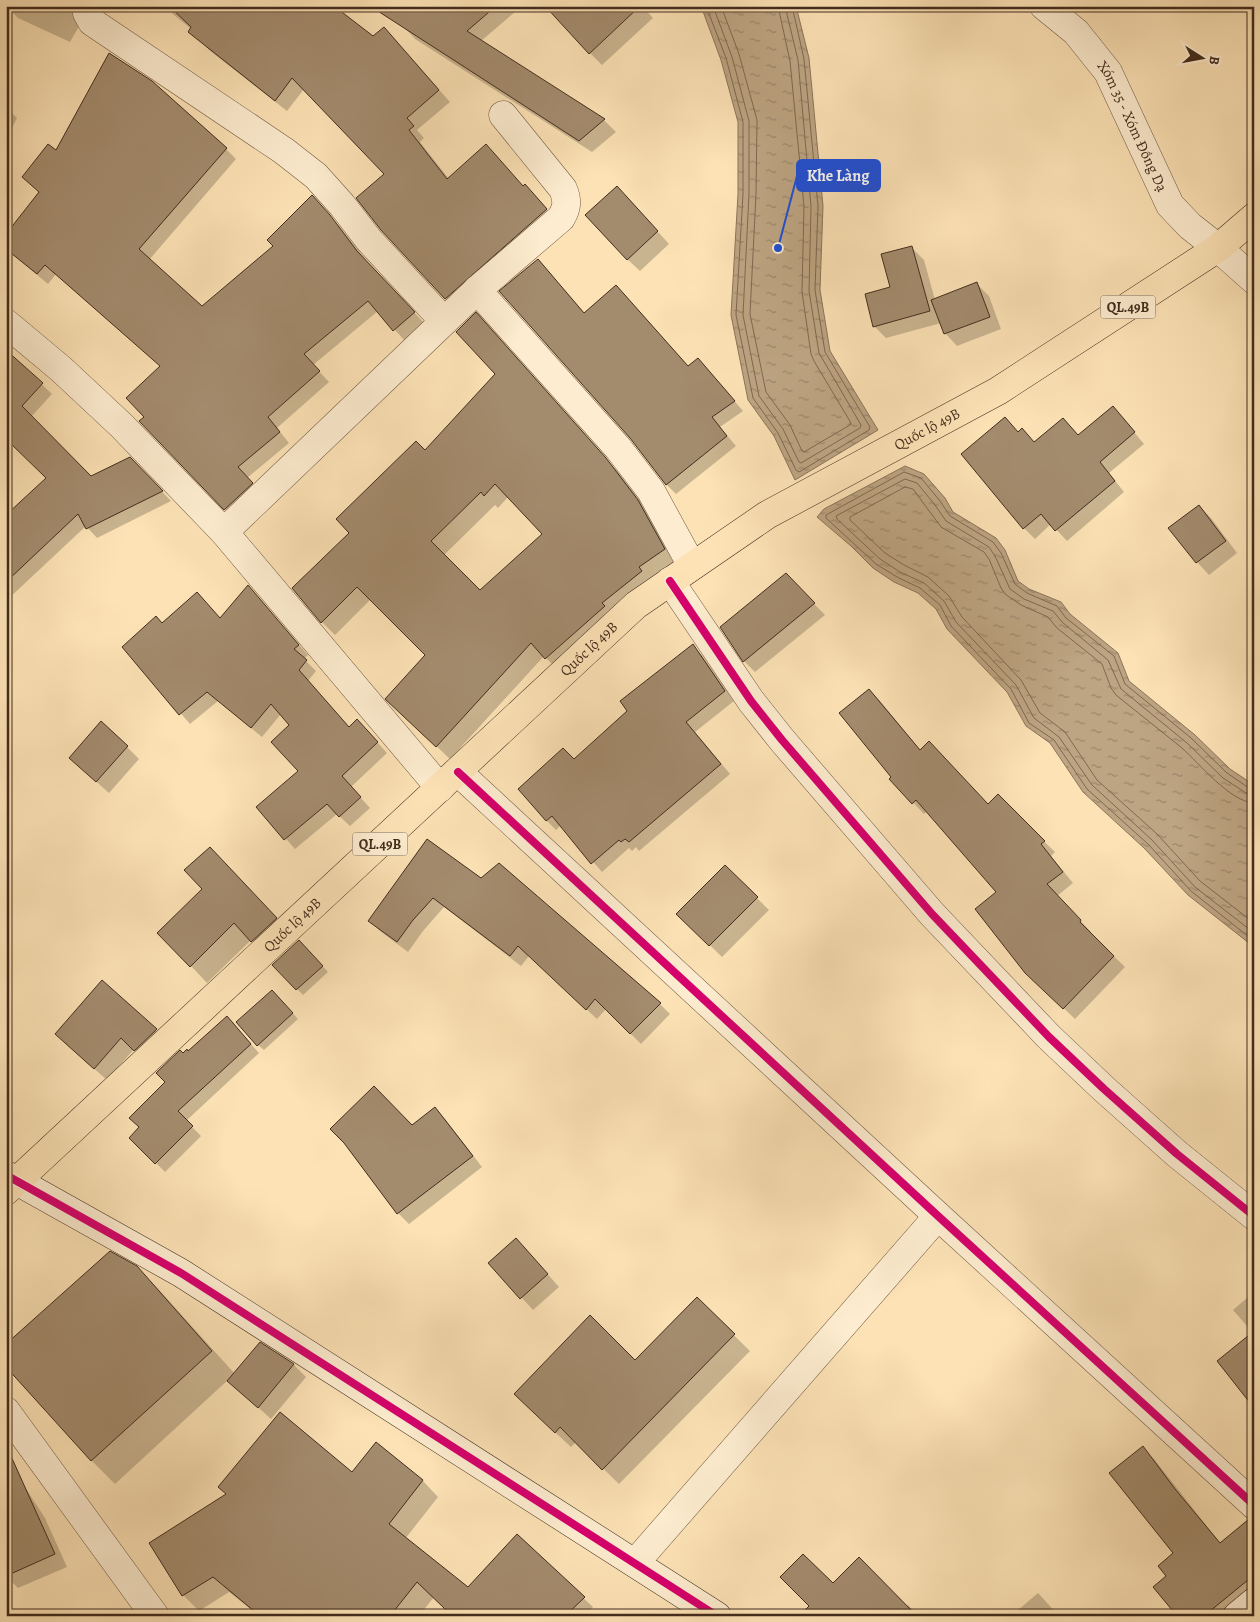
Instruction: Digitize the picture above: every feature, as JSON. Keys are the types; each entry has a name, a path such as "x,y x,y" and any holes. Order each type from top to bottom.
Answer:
{"main road":[{"name":"Quốc lộ 49B","path":"10,1182 636,606 767,515 998,391 1218,248 1254,217"}],"street":[{"path":"86,6 87,13 92,22 284,151 316,176 342,205 369,240 444,321"},
{"name":"Xóm 35 - Xóm Đồng Dạ","path":"1044,6 1076,32 1108,72 1170,205 1190,226 1254,280"},
{"path":"224,532 477,290 561,218 566,209 566,198 563,189 503,115"},
{"path":"477,290 618,448 651,491 681,574 751,701 782,740 932,914 1049,1037 1177,1154 1254,1216"},
{"path":"6,324 61,369 122,426 224,532 449,780 938,1216 1254,1505"},
{"path":"10,1182 181,1273 716,1616"},
{"path":"635,1563 938,1216"},
{"path":"6,1411 155,1616"},
{"path":"1237,1616 1254,1602"}],"water":[{"path":"701,6 796,6 809,58 823,206 820,290 830,351 878,430 795,480 774,436 748,400 731,315 738,194 738,122 721,60"},
{"path":"905,466 924,474 945,498 953,512 996,538 1005,550 1018,581 1029,589 1061,602 1070,614 1118,653 1129,681 1195,735 1230,769 1254,785 1254,947 1188,895 1144,848 1083,792 1050,743 1026,726 1007,692 947,629 936,609 918,593 894,582 873,568 817,517 824,509"}],"building":[{"path":"169,6 334,6 373,36 384,27 439,90 407,118 414,126 409,130 447,179 486,144 523,186 525,184 547,209 445,299 381,230 356,198 384,174 292,78 275,101 188,32 191,27"},
{"path":"370,6 496,6 467,31 605,119 579,141"},
{"path":"545,6 640,6 589,54"},
{"path":"109,53 152,81 227,148 139,249 202,306 273,246 267,240 312,195 330,215 357,251 415,312 393,331 368,301 304,354 320,371 268,417 280,432 238,467 253,483 224,510 139,421 144,417 126,398 160,366 45,265 37,274 6,249 6,234 39,192 22,177 48,144 56,150"},
{"path":"617,186 658,231 627,260 585,215"},
{"path":"912,246 930,311 873,327 865,294 890,287 881,254"},
{"path":"538,259 584,313 616,285 688,366 698,358 735,401 712,417 727,436 666,485 630,438 499,291"},
{"path":"977,282 990,317 944,334 931,300"},
{"path":"476,312 606,458 638,500 665,549 639,567 642,571 602,603 605,606 545,659 531,643 436,747 385,699 425,655 357,587 321,623 292,588 349,533 336,519 416,441 425,450 495,374 456,332","holes":["495,484 542,534 480,590 431,541 481,492 484,496"]},
{"path":"6,350 43,383 22,406 91,476 130,457 163,491 86,529 78,514 6,582 6,515 46,478 6,439"},
{"path":"1113,406 1135,432 1100,462 1115,481 1055,531 1041,514 1023,529 961,454 1005,417 1018,432 1022,428 1034,442 1063,418 1078,435"},
{"path":"1199,505 1226,541 1196,563 1168,528"},
{"path":"786,573 815,603 743,662 720,627"},
{"path":"248,585 299,645 294,649 307,660 299,670 349,727 357,719 378,742 342,776 361,797 339,817 327,804 284,840 256,807 298,771 271,742 289,725 271,704 251,728 207,692 179,715 122,647 156,616 162,623 197,592 220,618"},
{"path":"693,644 725,691 686,722 721,764 629,842 625,839 621,842 619,840 591,864 552,816 546,821 518,789 563,748 574,759 627,711 620,701"},
{"path":"869,689 920,750 929,741 988,804 998,794 1045,841 1041,844 1063,872 1047,884 1081,920 1080,922 1114,956 1063,1009 1025,973 975,909 996,892 916,800 912,804 889,779 891,777 839,713"},
{"path":"101,721 128,746 96,782 69,758"},
{"path":"427,839 481,878 499,863 661,1003 630,1034 595,999 586,1010 518,946 510,956 433,898 413,920 397,942 368,921"},
{"path":"210,847 277,918 251,942 234,923 190,967 157,933 202,889 184,870"},
{"path":"725,865 758,897 709,946 676,914"},
{"path":"299,940 323,966 296,990 272,965"},
{"path":"102,980 157,1029 134,1051 121,1038 94,1069 55,1034"},
{"path":"272,990 293,1013 257,1046 236,1022"},
{"path":"227,1016 251,1044 178,1111 193,1126 155,1164 129,1138 139,1127 129,1118 165,1082 156,1073 180,1050 183,1053 187,1049 188,1051"},
{"path":"374,1086 412,1125 435,1107 473,1156 397,1214 344,1143 330,1129"},
{"path":"516,1238 548,1274 520,1299 488,1263"},
{"path":"110,1251 137,1266 212,1351 91,1461 6,1367 6,1344"},
{"path":"697,1297 735,1334 602,1470 560,1427 555,1433 514,1394 590,1315 635,1360"},
{"path":"1254,1331 1254,1408 1217,1361"},
{"path":"260,1342 294,1364 258,1408 227,1381"},
{"path":"280,1412 352,1472 376,1442 423,1480 389,1524 468,1587 517,1534 585,1597 565,1616 441,1616 446,1610 417,1582 390,1616 260,1616 213,1577 182,1596 149,1543 226,1494 218,1487"},
{"path":"6,1445 55,1554 6,1576"},
{"path":"1143,1446 1175,1489 1220,1543 1249,1519 1254,1520 1254,1575 1204,1616 1177,1616 1153,1587 1166,1576 1158,1566 1173,1553 1109,1473"},
{"path":"803,1554 833,1583 859,1557 917,1616 799,1616 809,1606 780,1577"}],"cycle path":[{"path":"670,581 751,701 782,740 932,914 1049,1037 1104,1089 1177,1154 1254,1216"},
{"path":"458,772 1254,1505"},
{"path":"6,1175 181,1273 717,1616"}],"place":[{"name":"Khe Làng","path":"778,248"}]}
